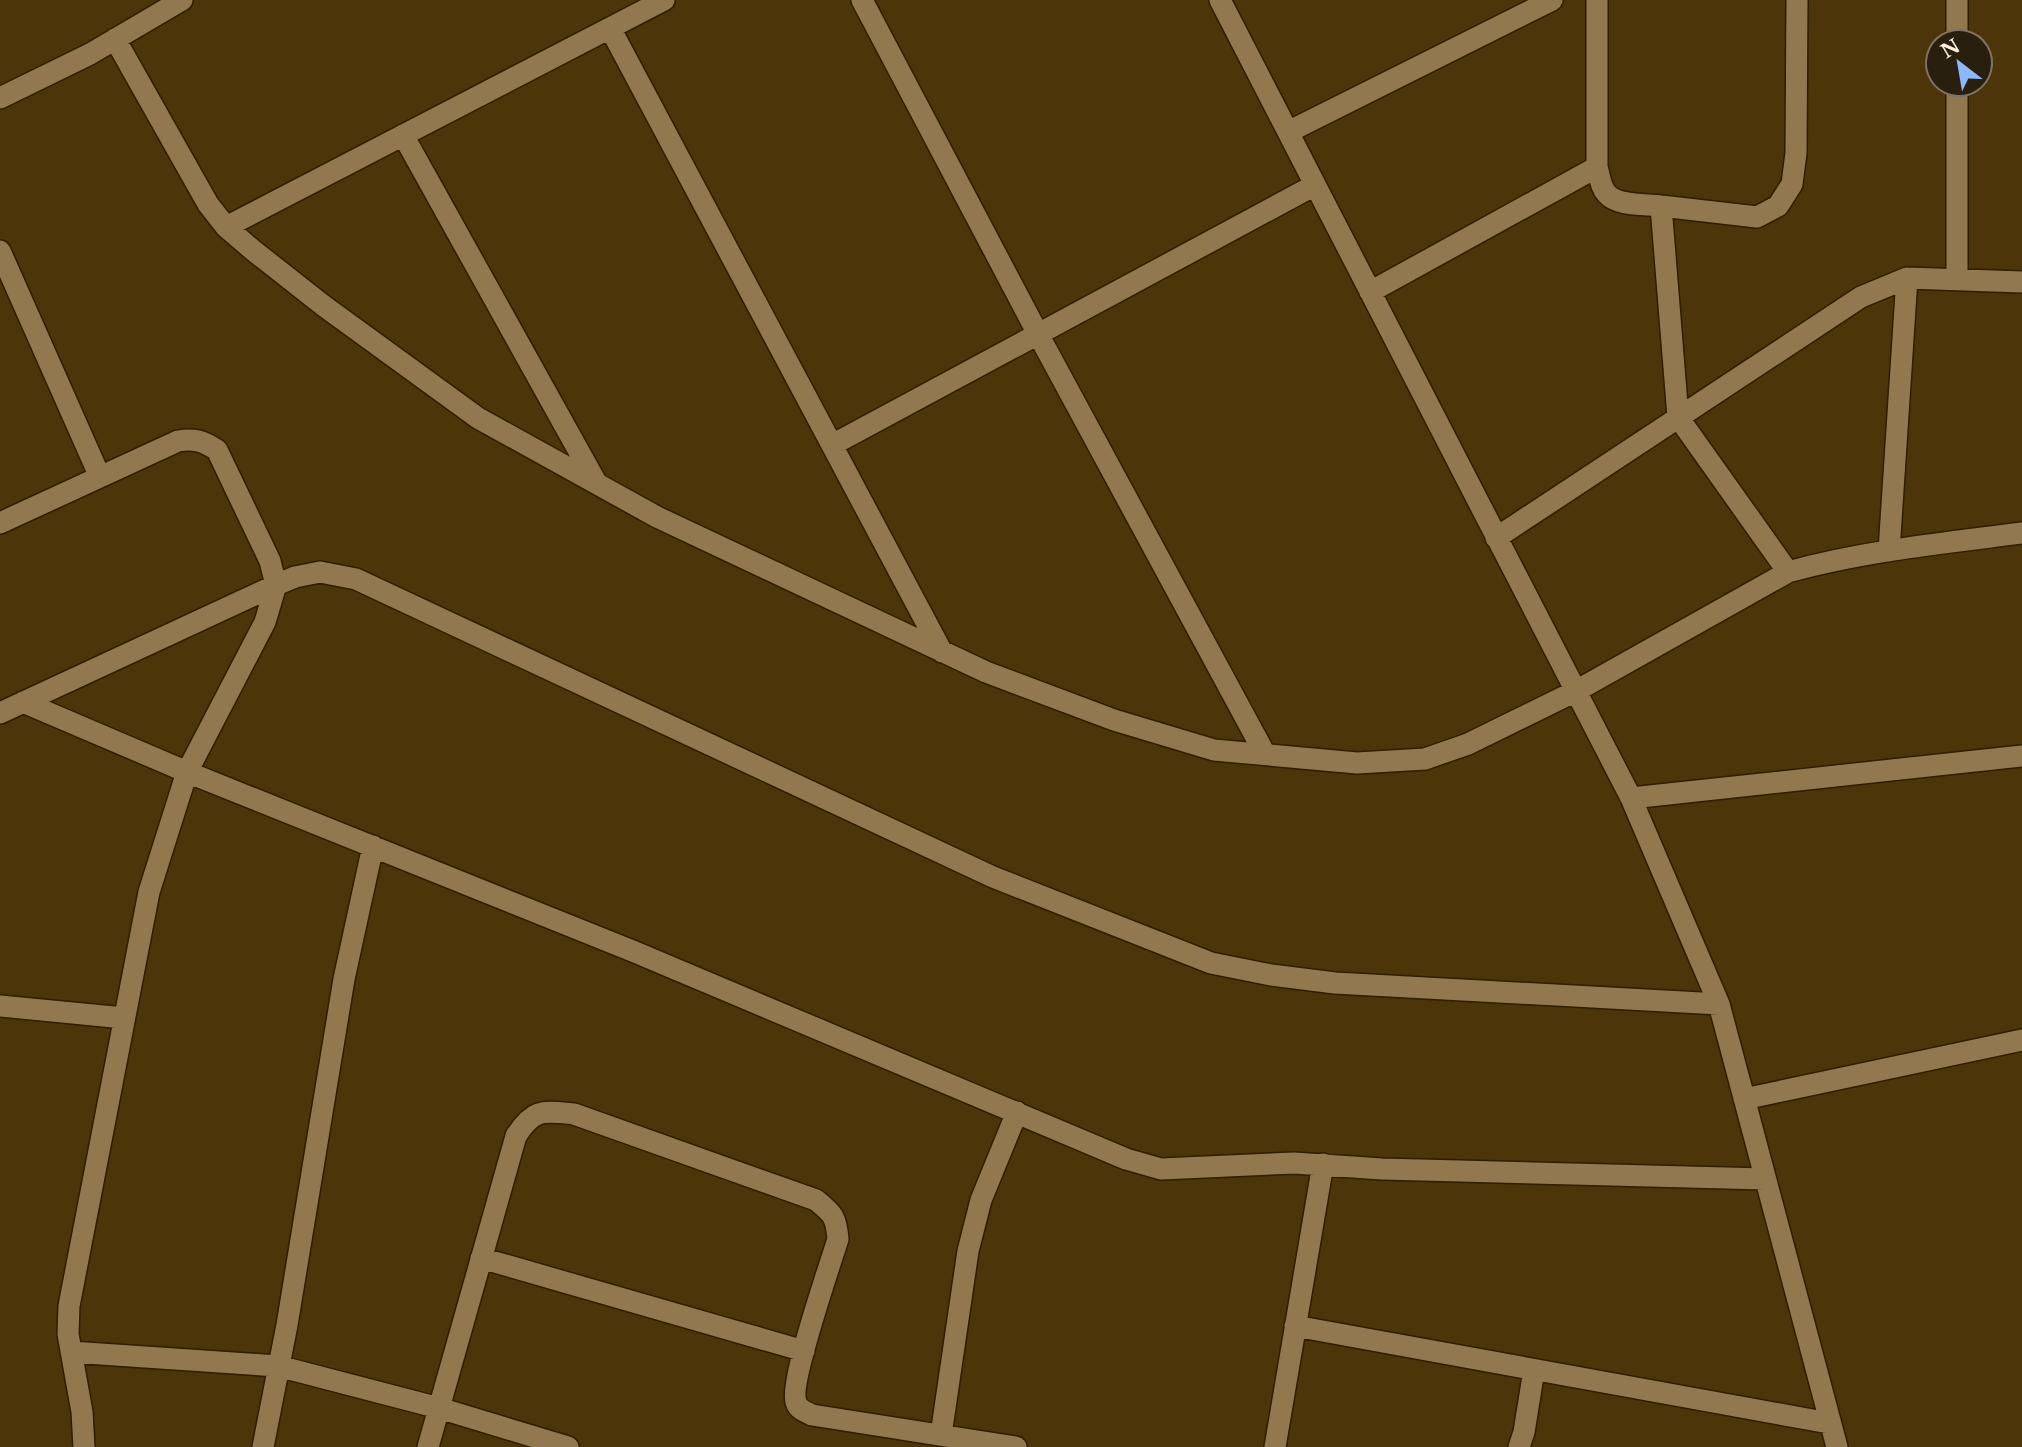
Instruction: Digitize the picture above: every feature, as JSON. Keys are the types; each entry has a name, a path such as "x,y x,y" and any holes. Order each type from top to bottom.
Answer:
{"street":[{"path":"0,98 90,54 115,39 158,6 182,0"},
{"path":"226,227 664,0"},
{"path":"862,0 1038,334 1265,754"},
{"path":"1220,0 1631,798 1719,1004 1836,1447"},
{"path":"1288,132 1552,0"},
{"path":"1597,0 1597,167 1602,186 1608,195 1617,200 1757,217 1778,206 1792,184 1796,153 1797,0"},
{"path":"1957,0 1957,28"},
{"path":"610,28 942,652"},
{"path":"115,39 208,204 226,227 324,306 478,418 657,517 986,672 1114,720 1214,750 1357,763 1425,759 1468,744 1576,691 1788,572 1889,551 2022,533"},
{"path":"1957,98 1957,280"},
{"path":"403,135 596,484"},
{"path":"1370,292 1597,167"},
{"path":"832,445 1315,185"},
{"path":"1661,206 1678,417 1788,572"},
{"path":"0,251 100,477"},
{"path":"1889,551 1907,278"},
{"path":"1496,538 1861,297 1907,278 2022,282"},
{"path":"0,523 178,441 193,439 217,450 270,561 276,585 265,622 187,772 149,892 69,1306 68,1334 82,1412 83,1447"},
{"path":"0,713 276,585 320,572 356,579 993,877 1211,963 1270,975 1335,983 1719,1004"},
{"path":"23,702 187,772 635,952 1126,1159 1161,1169 1294,1163 1382,1169 1765,1179"},
{"path":"1631,798 2022,756"},
{"path":"262,1447 287,1325 344,979 373,846"},
{"path":"0,1006 124,1018"},
{"path":"1744,1099 2022,1040"},
{"path":"428,1447 516,1136 527,1118 547,1111 575,1114 816,1200 828,1210 837,1221 838,1239 796,1385 795,1400 800,1410 812,1415 1016,1447"},
{"path":"941,1435 968,1251 981,1200 1017,1112"},
{"path":"1275,1447 1323,1164"},
{"path":"481,1258 804,1351"},
{"path":"1295,1326 1829,1423"},
{"path":"71,1352 278,1366 439,1408 568,1447"},
{"path":"1519,1447 1534,1370"}]}
